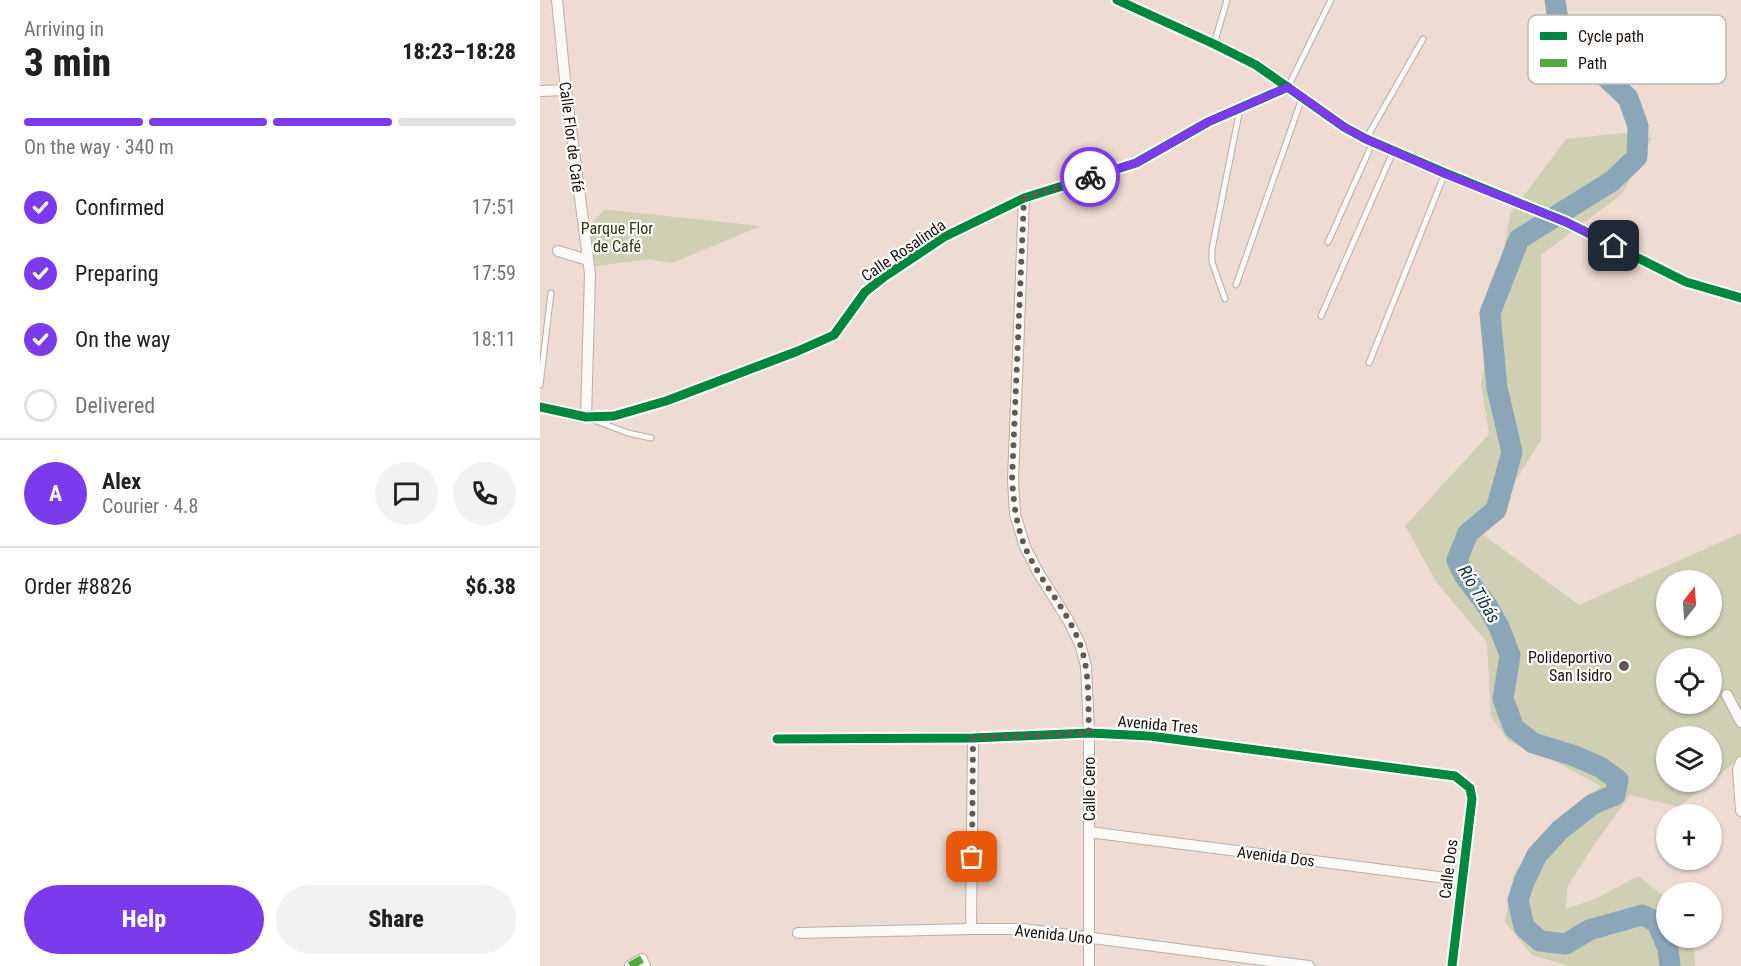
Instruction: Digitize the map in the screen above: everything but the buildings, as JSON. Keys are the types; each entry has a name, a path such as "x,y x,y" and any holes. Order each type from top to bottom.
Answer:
{"street":[{"name":"Calle Flor de Café","path":"557,0 566,90 590,274 586,417"},
{"path":"1117,0 1214,44 1256,66 1344,127 1369,141 1566,222 1686,282 1741,298"},
{"name":"Calle Rosalinda","path":"540,407 586,417 614,416 666,401 759,367 834,335 865,292 944,237 1024,198 1136,163 1208,122 1288,87"},
{"path":"541,91 566,90"},
{"name":"Calle Cero","path":"1024,198 1012,480 1015,514 1025,547 1068,620 1080,644 1086,666 1089,733 1089,966"},
{"path":"558,251 588,260"},
{"path":"1727,695 1741,722"},
{"name":"Avenida Tres","path":"777,739 973,738 1089,733 1150,736 1438,773 1455,776 1462,780"},
{"path":"971,929 973,738"},
{"path":"1741,762 1738,769 1741,811"},
{"name":"Calle Dos","path":"1452,966 1472,799 1470,788 1462,780"},
{"name":"Avenida Dos","path":"1089,832 1462,880"},
{"name":"Avenida Uno","path":"798,933 1023,929 1309,966"},
{"path":"630,966 643,962"}],"lane":[{"path":"1214,44 1227,0"},
{"path":"1288,87 1331,0"},
{"path":"1328,242 1369,141 1423,39"},
{"path":"1236,285 1302,97"},
{"path":"1225,299 1212,262 1212,249 1240,109"},
{"path":"1320,316 1393,152"},
{"path":"1369,363 1445,174"},
{"path":"540,385 551,293"},
{"path":"586,417 628,433 651,438"}],"green space":[{"path":"1623,133 1652,138 1622,194 1541,255 1541,440 1482,534 1579,605 1656,571 1656,636 1722,636 1722,570 1658,570 1741,533 1741,757 1722,773 1722,726 1656,726 1656,792 1698,792 1683,804 1667,804 1630,795 1567,887 1566,909 1597,898 1638,876 1656,890 1656,948 1694,948 1695,966 1569,966 1532,955 1505,922 1514,873 1553,824 1601,786 1547,757 1508,741 1491,716 1487,642 1437,583 1405,526 1489,434 1481,384 1510,214 1566,139"},
{"name":"Parque Flor de Café","path":"604,210 761,226 672,263 649,259 595,266 589,226"}],"waterway":[{"name":"Río Tibás","path":"1555,0 1557,15"},
{"name":"Río Tibás","path":"1613,84 1628,98 1638,126 1637,157 1612,181 1519,239 1490,313 1497,388 1512,452 1496,510 1468,533 1457,560 1464,575 1488,607 1510,655 1503,699 1514,728 1533,743 1572,755 1600,767 1618,780 1615,795 1593,804 1560,830 1537,855 1518,900 1524,927 1540,941 1566,944 1589,930 1642,915 1657,922 1668,949 1670,966"}],"marked path":[{"path":"630,966 642,959"}],"cycle path":[{"path":"1117,0 1256,65 1344,127 1366,139 1566,222 1686,282 1741,298"},
{"path":"540,407 586,417 614,416 666,401 798,351 834,335 865,292 944,237 1024,198 1136,163 1208,122 1288,87"},
{"path":"777,739 973,738 1089,733 1150,736 1455,776 1470,788 1472,799 1452,966"}],"way so far":[{"path":"972,857 973,738 1089,733 1086,666 1080,644 1025,547 1015,514 1012,480 1024,198 1090,177"}],"place":[{"name":"Polideportivo San Isidro","path":"1624,666"}],"route":[{"path":"1090,177 1136,163 1208,122 1288,87 1344,127 1366,139 1445,174 1566,222 1614,246"}]}
